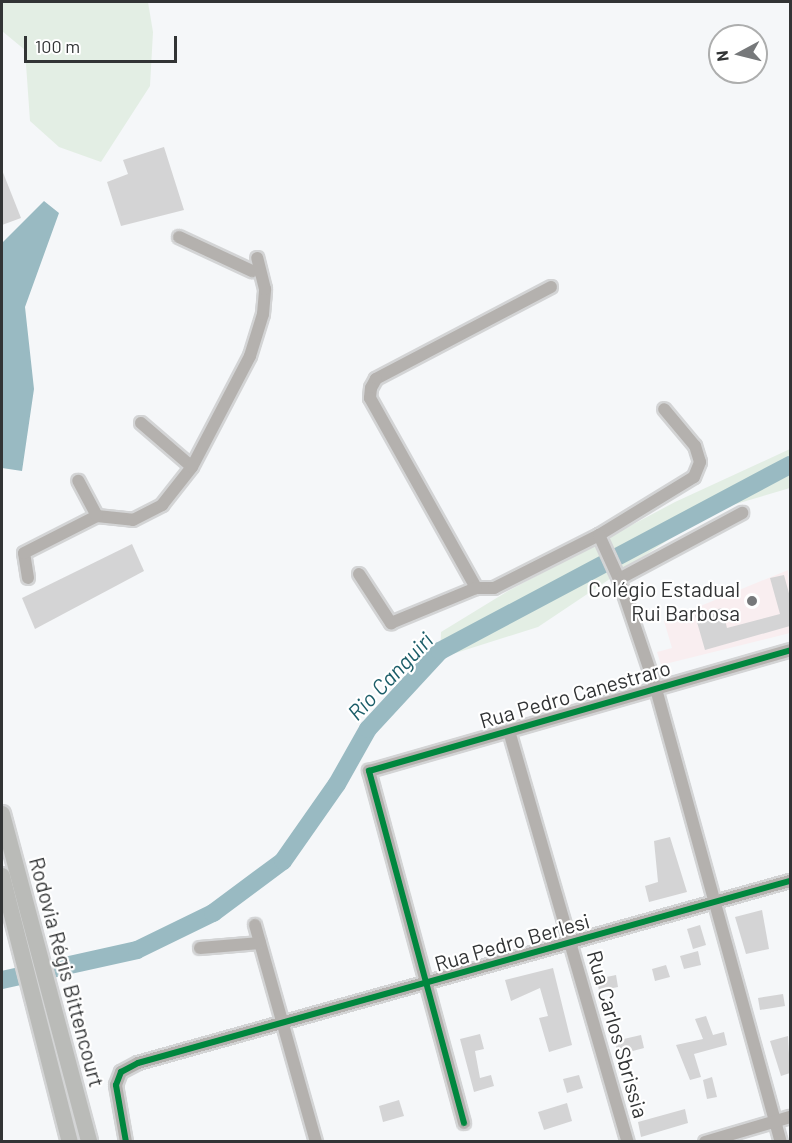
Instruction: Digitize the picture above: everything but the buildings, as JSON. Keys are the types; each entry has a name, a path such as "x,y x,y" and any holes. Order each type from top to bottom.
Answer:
{"highway":[{"name":"Rodovia Régis Bittencourt","path":"2,814 28,951"},
{"name":"Rodovia Régis Bittencourt","path":"2,876 28,951 39,992 70,1142"},
{"name":"Rodovia Régis Bittencourt","path":"39,992 89,1142"}],"street":[{"path":"179,237 252,271"},
{"path":"28,578 24,553 97,516 133,520 162,505 192,467 250,356 260,325 265,289 257,258"},
{"path":"476,588 370,398 371,388 376,379 551,287"},
{"path":"359,574 391,623 476,588 494,588 599,535 694,477 700,462 694,446 664,409"},
{"path":"141,423 192,467"},
{"path":"78,481 97,516"},
{"path":"618,576 742,513"},
{"path":"599,535 618,576 656,688 781,1142"},
{"name":"Rua Pedro Canestraro","path":"427,982 369,771 790,650"},
{"name":"Rua Carlos Sbrissia","path":"509,730 628,1142"},
{"name":"Rua Pedro Berlesi","path":"126,1142 116,1085 121,1072 138,1063 790,881"},
{"path":"255,925 316,1140"},
{"path":"200,948 260,943"},
{"path":"427,982 464,1123"},
{"path":"705,1142 790,1118"}],"shaded area":[{"path":"2,2 148,2 153,32 150,86 101,162 59,147 30,121 25,50 2,31"},
{"path":"790,449 790,488 729,506 695,522 538,627 440,658 441,632 508,591 675,502"},
{"name":"Colégio Estadual Rui Barbosa","path":"788,570 790,633 661,665 657,652 672,648 664,621"}],"water":[{"path":"44,201 59,213 25,307 34,389 22,471 2,468 2,243"}],"waterway":[{"name":"Rio Canguiri","path":"2,980 137,950 213,913 283,861 337,784 368,729 440,651 790,465"}],"cycle path":[{"path":"464,1123 369,771 790,650"},
{"path":"126,1142 116,1085 121,1072 138,1063 790,881"}],"place":[{"name":"Colégio Estadual Rui Barbosa","path":"752,601"}]}
